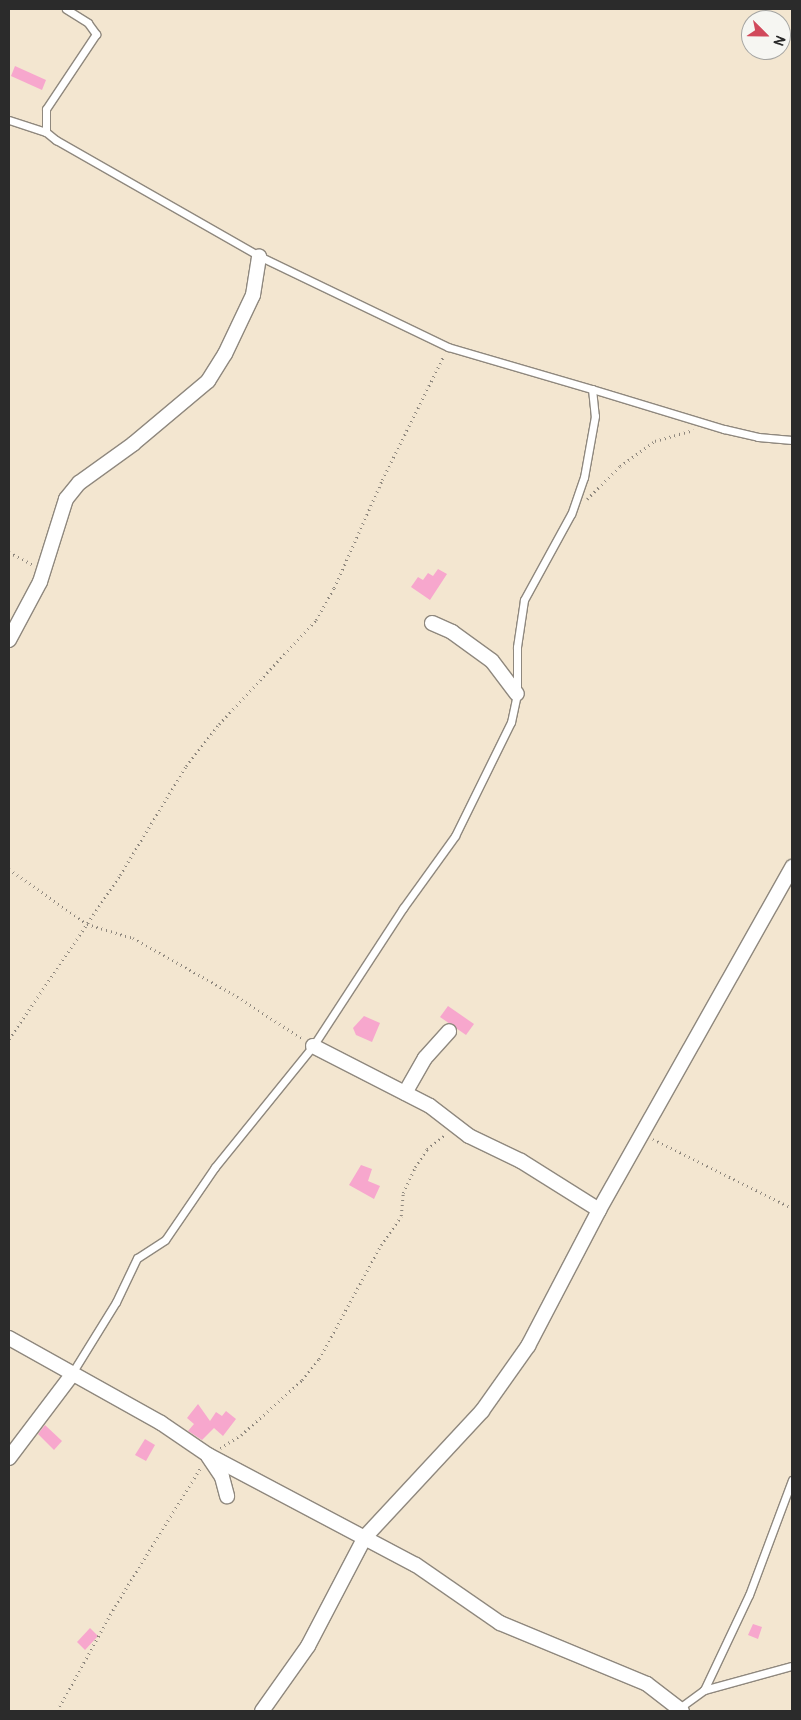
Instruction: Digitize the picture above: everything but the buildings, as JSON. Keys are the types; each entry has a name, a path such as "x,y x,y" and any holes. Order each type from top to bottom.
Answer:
{"street":[{"path":"9,640 40,582 66,499 79,483 133,444 208,382 225,354 253,295 259,256"},
{"path":"432,623 452,632 492,661 517,694"},
{"path":"262,1711 308,1646 365,1537 502,1385 528,1346 599,1210 792,867"},
{"path":"405,1093 425,1058 448,1031"},
{"path":"313,1046 430,1106 457,1128 521,1161 599,1210"},
{"path":"9,1338 71,1376 161,1423 208,1455 365,1537 416,1566 500,1623 624,1673 646,1684 678,1711"},
{"path":"9,1458 71,1376"},
{"path":"208,1455 222,1477 228,1496"}],"lane":[{"path":"46,132 46,109 96,34 88,23 66,9"},
{"path":"9,120 46,132 96,165 259,256 448,347 714,426 758,437 792,440"},
{"path":"71,1376 116,1302 137,1258 165,1240 215,1167 313,1046 392,924 454,836 511,722 517,694 516,647 524,600 571,514 584,478 594,425 592,389"},
{"path":"704,1690 749,1595 792,1480"},
{"path":"678,1711 704,1690 792,1666"}],"path":[{"path":"9,1039 87,924 186,766 218,724 316,620 334,588 382,480 448,347"},
{"path":"571,514 620,466 654,441 714,426"},
{"path":"9,869 87,924 117,930 140,942 233,994 313,1046"},
{"path":"57,1711 115,1606 208,1455 240,1435 302,1380 319,1358 380,1245 401,1216 403,1193 415,1167 433,1144 457,1128"},
{"path":"643,1133 792,1208"}]}
